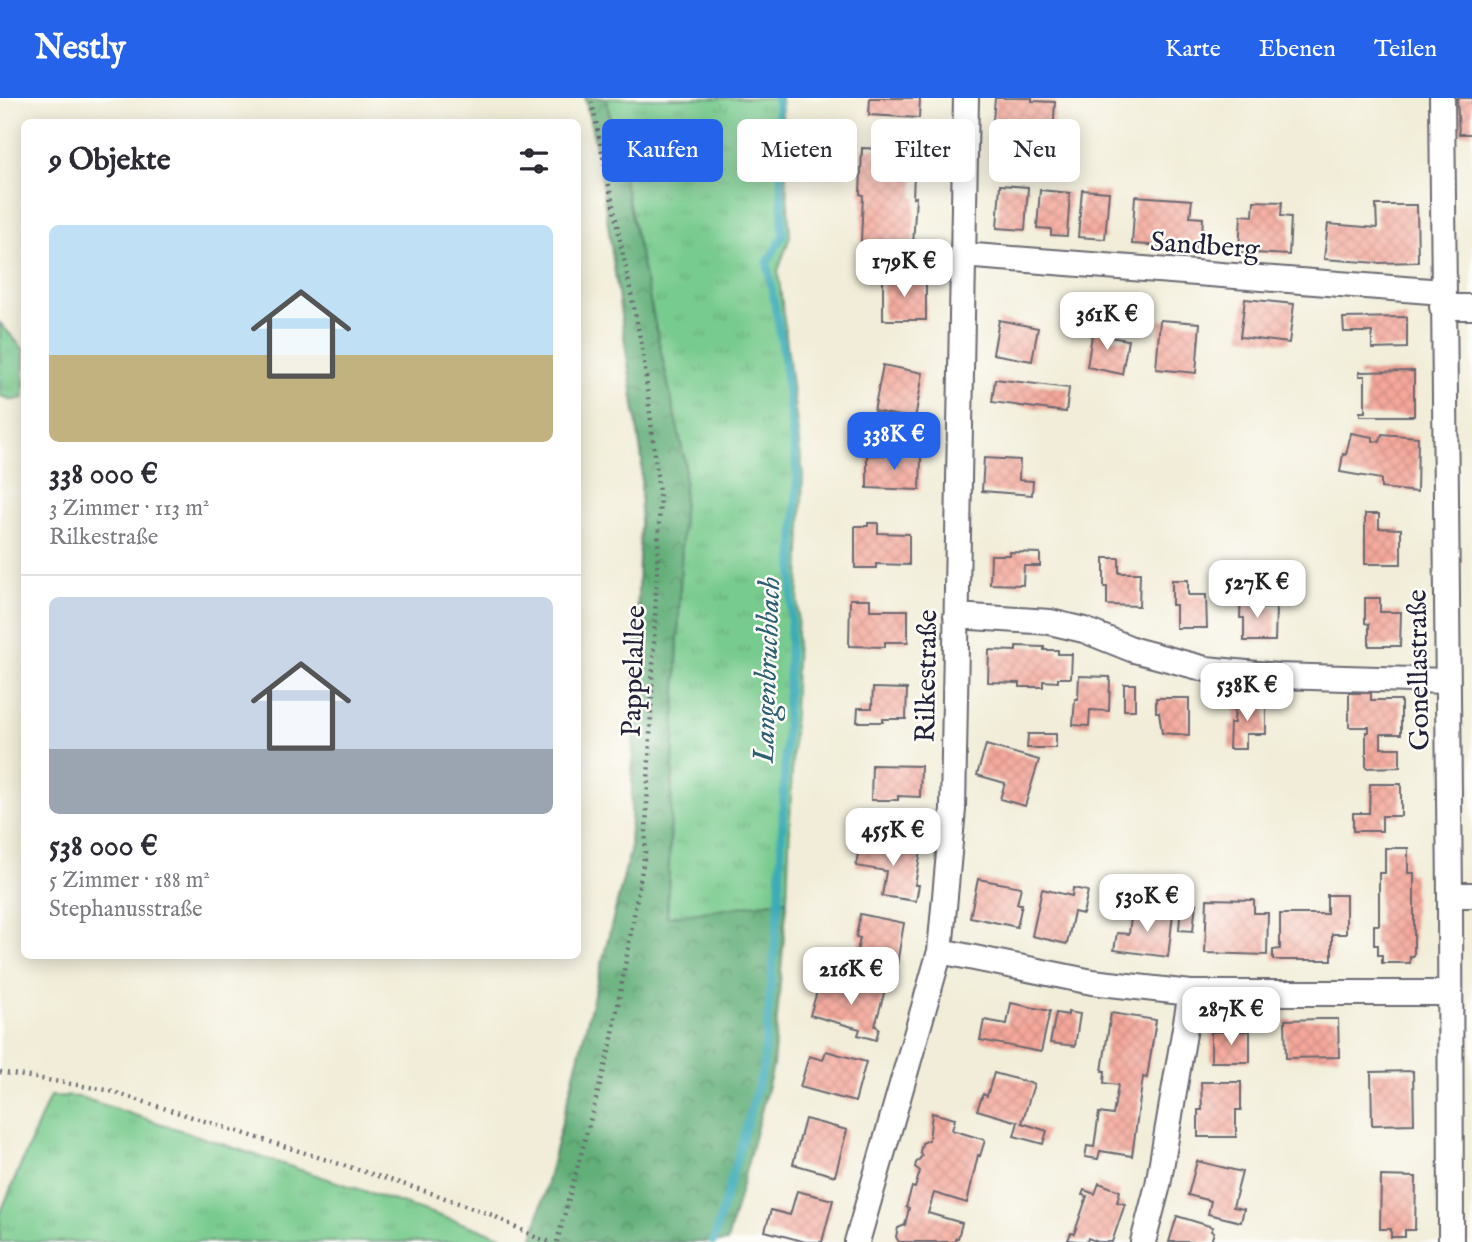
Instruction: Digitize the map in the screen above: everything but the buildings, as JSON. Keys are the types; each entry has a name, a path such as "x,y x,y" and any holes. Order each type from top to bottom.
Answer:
{"street":[{"name":"Rilkestraße","path":"857,1242 940,951 953,809 966,98"},
{"name":"Gonellastraße","path":"1441,98 1447,681 1461,895 1449,993 1460,1174 1451,1242"},
{"name":"Sandberg","path":"962,255 1443,300 1472,307"},
{"path":"956,616 1051,622 1084,630 1135,650 1206,669 1277,676 1447,681"},
{"path":"940,951 1093,982 1191,993 1449,993"},
{"path":"1143,1242 1158,1185 1191,993"}],"path":[{"name":"Pappelallee","path":"557,1242 611,1044 645,853 660,501 643,352 591,98"},
{"path":"0,1072 107,1090 455,1202 492,1215 550,1242"}],"green space":[{"path":"585,98 606,98 611,119 602,119 602,182 624,182 685,462 667,917 787,900 773,1066 727,1242 532,1242 630,851 642,460 598,156"},
{"path":"606,98 781,98 782,119 737,119 737,182 786,182 790,236 778,271 803,474 787,900 667,918 685,462 624,182 723,182 723,119 611,119"},
{"path":"0,323 21,347 21,399 13,400 0,396"},
{"path":"50,1096 80,1097 519,1242 0,1242 0,1214"}],"waterway":[{"name":"Langenbruchbach","path":"713,1242 763,1067 779,901 797,475 783,350 767,263 783,236 777,98"}]}
